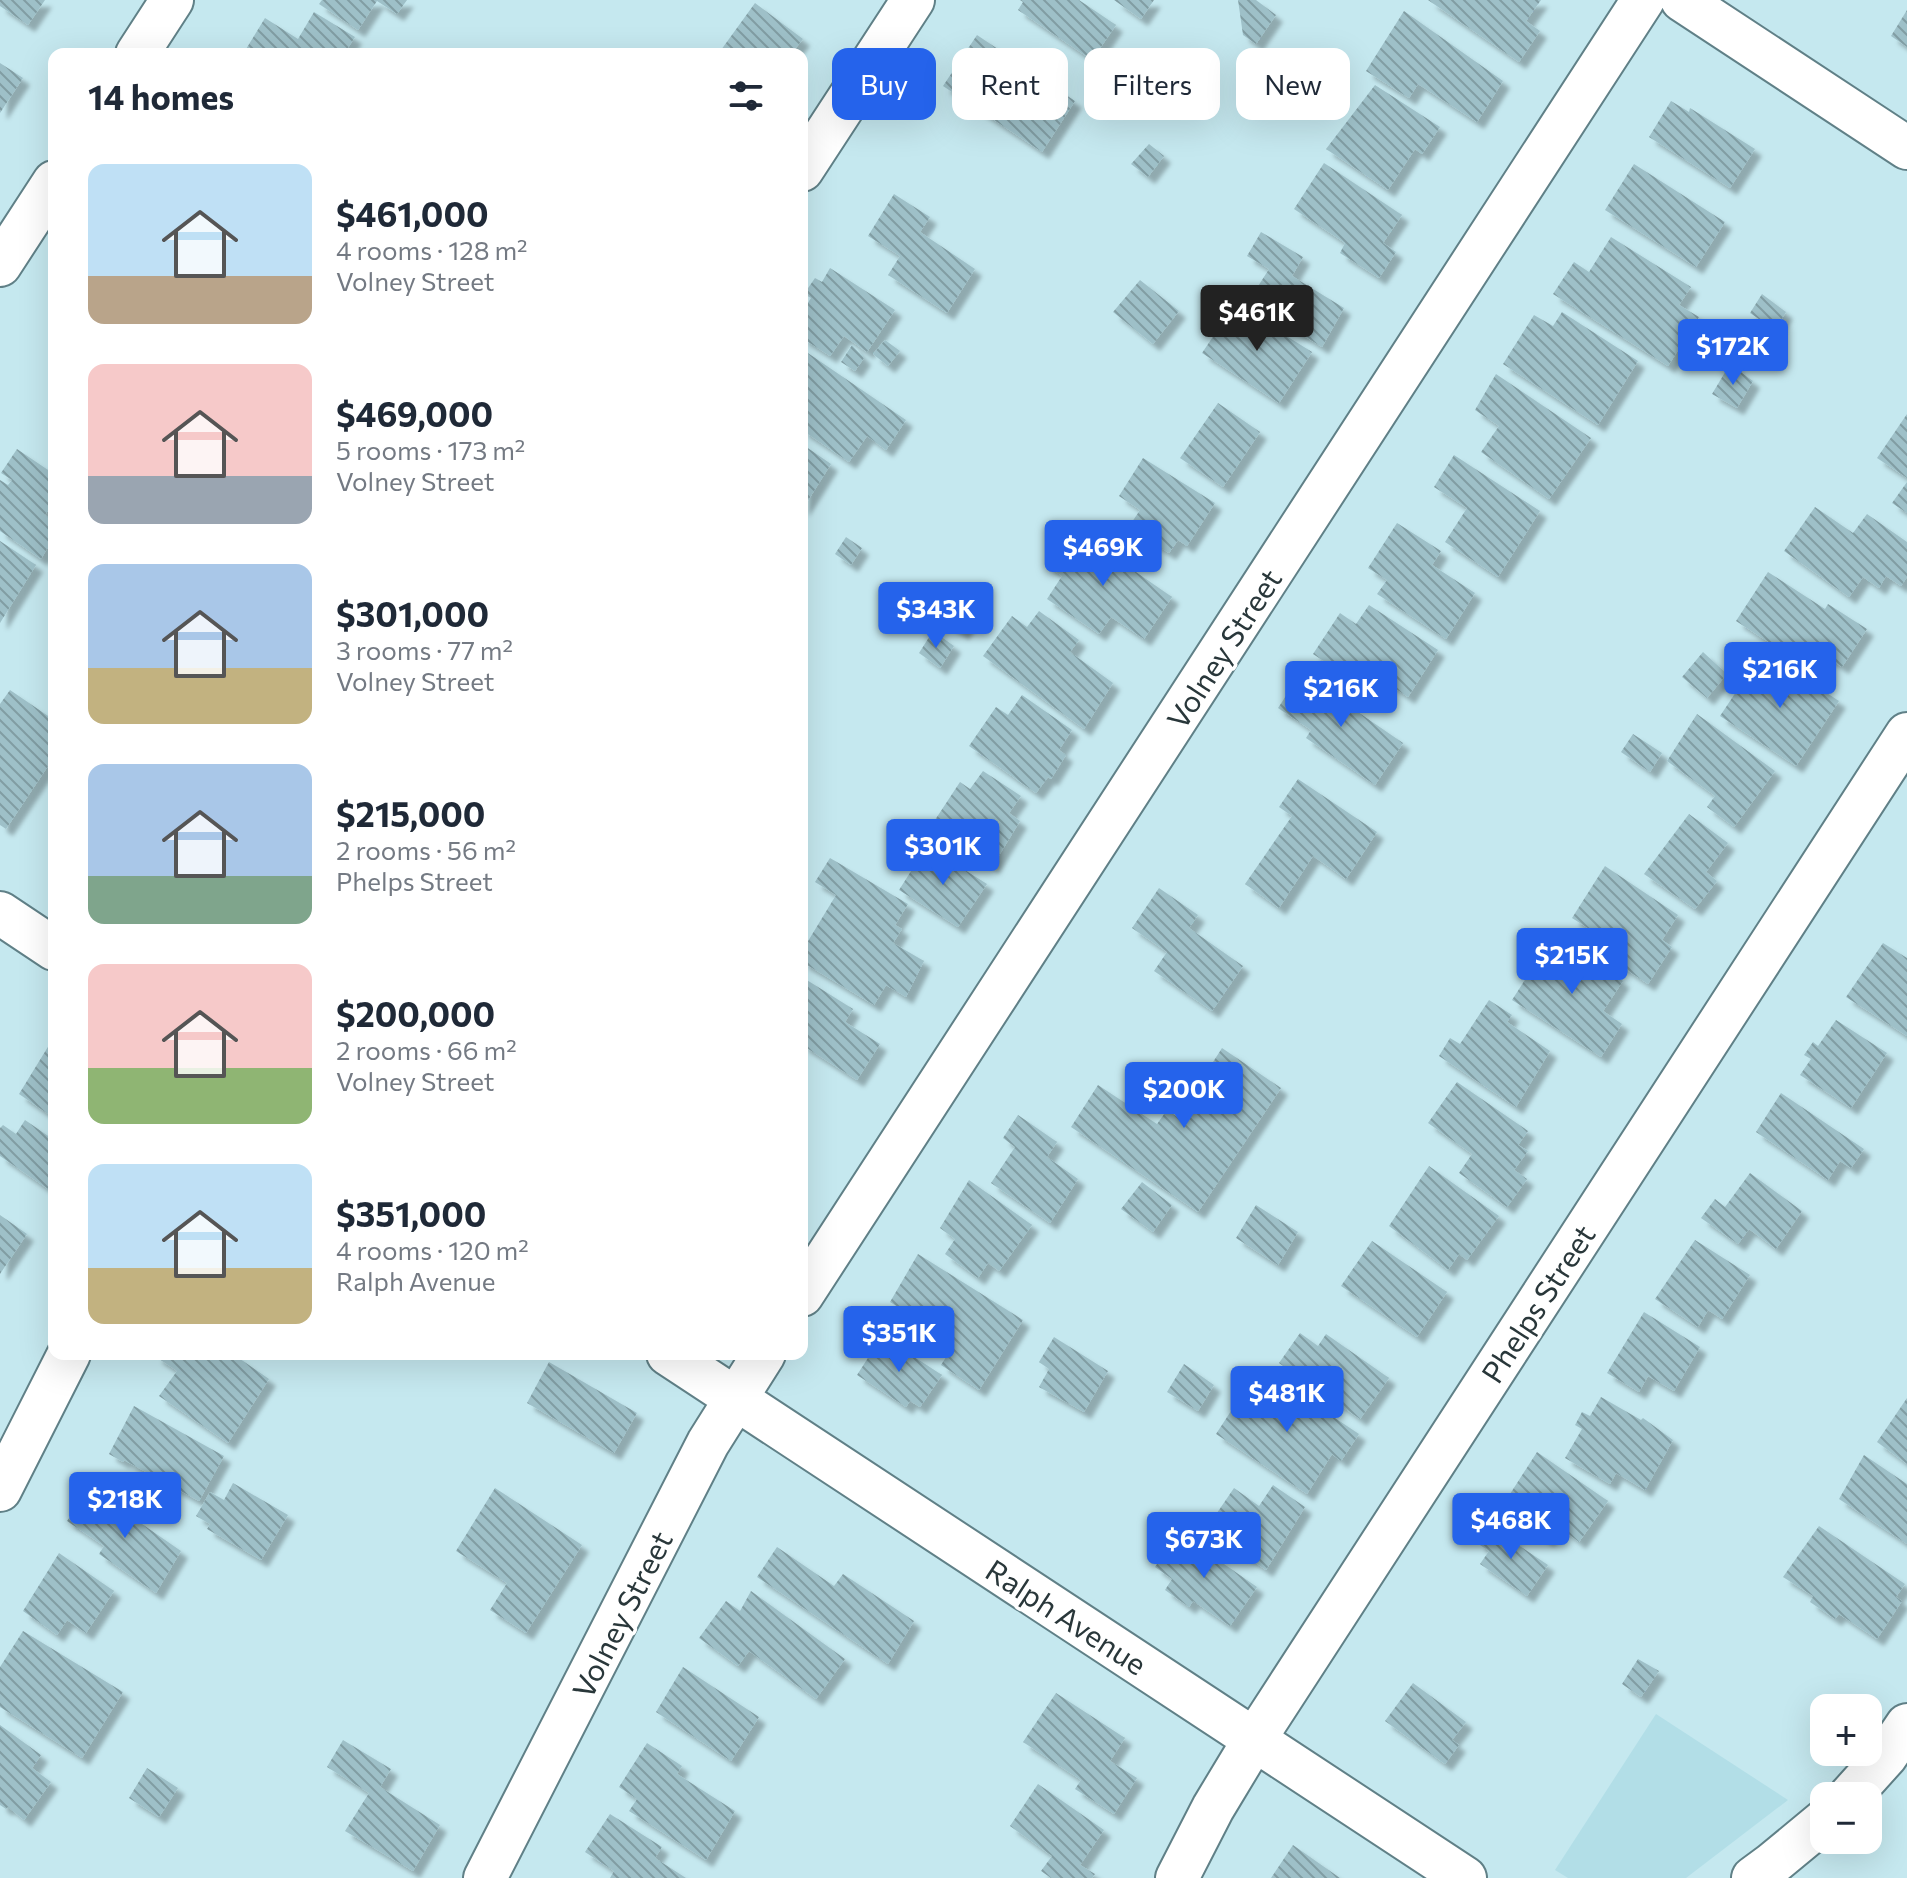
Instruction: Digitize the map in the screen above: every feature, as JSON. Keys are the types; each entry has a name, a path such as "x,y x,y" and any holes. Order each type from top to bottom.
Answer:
{"street":[{"path":"141,48 172,0"},
{"path":"808,161 913,0"},
{"name":"Volney Street","path":"808,1286 1643,0"},
{"path":"1682,0 1907,148"},
{"path":"0,265 48,191"},
{"name":"Phelps Street","path":"1177,1878 1213,1808 1254,1740 1907,734"},
{"path":"0,913 48,945"},
{"path":"0,1490 66,1360"},
{"name":"Ralph Avenue","path":"677,1360 1465,1878"},
{"name":"Volney Street","path":"485,1878 708,1443 760,1360"},
{"path":"1863,1782 1886,1756 1907,1725"},
{"path":"1753,1878 1810,1833"}],"shaded area":[{"path":"1656,1714 1788,1800 1686,1878 1568,1878 1555,1870"}],"building":[{"path":"0,0 45,0 28,25 0,6"},
{"path":"322,0 407,0 397,14 377,1 358,30 319,4"},
{"path":"1020,0 1079,0 1116,25 1100,48 1084,48 1084,55 1018,10 1023,2"},
{"path":"1114,0 1154,0 1141,19"},
{"path":"1238,0 1256,0 1276,15 1256,44 1243,35"},
{"path":"1428,0 1541,0 1526,21 1540,31 1519,62"},
{"path":"755,3 803,39 796,48 722,48"},
{"path":"1907,10 1907,47 1891,36"},
{"path":"1404,11 1503,81 1477,122 1418,84 1409,98 1366,71"},
{"path":"314,12 355,37 348,48 247,48 265,18 298,39"},
{"path":"977,35 996,48 968,48"},
{"path":"0,63 23,78 0,113"},
{"path":"952,72 952,92 943,86"},
{"path":"1375,85 1440,127 1422,154 1415,149 1388,190 1326,149"},
{"path":"1068,96 1075,101 1068,112"},
{"path":"1671,101 1689,112 1690,108 1755,149 1730,188 1649,137"},
{"path":"994,120 1063,120 1042,152"},
{"path":"1149,144 1164,156 1148,177 1131,164"},
{"path":"1324,163 1402,215 1383,243 1396,252 1379,278 1340,253 1345,243 1294,209"},
{"path":"1634,164 1725,222 1696,267 1605,210"},
{"path":"894,194 930,217 920,232 975,269 947,313 888,275 900,256 868,236"},
{"path":"1261,232 1303,257 1292,276 1344,308 1322,347 1248,302 1269,269 1247,256"},
{"path":"1611,237 1691,287 1679,305 1699,317 1668,366 1553,294 1574,262 1589,272"},
{"path":"830,268 895,310 867,352 844,336 830,356 808,342 808,303 811,298 808,288 815,278 822,282"},
{"path":"1140,280 1179,311 1153,344 1113,312"},
{"path":"1762,294 1786,312 1775,330 1750,313"},
{"path":"1235,304 1312,352 1279,403 1202,353"},
{"path":"1562,312 1638,361 1598,425 1503,364 1534,315 1553,326"},
{"path":"885,340 900,351 888,366 873,354"},
{"path":"852,345 864,358 855,371 841,362"},
{"path":"808,353 906,420 886,450 867,436 849,462 808,434"},
{"path":"1730,364 1753,381 1737,408 1712,394"},
{"path":"1496,374 1591,438 1549,499 1481,452 1499,426 1475,410"},
{"path":"1218,403 1260,432 1223,487 1180,458"},
{"path":"1907,414 1907,478 1877,458"},
{"path":"808,448 831,464 808,500"},
{"path":"17,449 48,470 48,511 45,515 48,517 48,547 41,559 0,531 0,480 8,485 12,480 1,473"},
{"path":"1454,455 1540,511 1498,577 1445,542 1467,508 1434,487"},
{"path":"1143,458 1215,503 1187,546 1178,540 1169,553 1128,528 1140,510 1119,496"},
{"path":"1907,482 1907,513 1892,503"},
{"path":"1815,507 1853,533 1867,514 1907,542 1907,577 1901,586 1886,576 1879,588 1863,577 1849,597 1784,551"},
{"path":"1397,523 1441,551 1432,565 1475,593 1446,639 1377,594 1387,580 1368,568"},
{"path":"1071,527 1172,597 1144,639 1111,617 1099,634 1047,599 1062,576 1046,565"},
{"path":"846,537 862,548 851,565 835,554"},
{"path":"0,541 36,565 0,623"},
{"path":"1768,572 1825,609 1828,604 1867,629 1842,667 1820,653 1810,669 1736,621"},
{"path":"965,600 978,610 962,633 948,624"},
{"path":"1369,605 1438,650 1408,697 1360,665 1351,679 1313,654 1340,613 1356,624"},
{"path":"1039,611 1079,640 1070,652 1113,683 1084,729 983,656 1012,616 1027,627"},
{"path":"933,631 954,646 940,668 919,653"},
{"path":"1703,652 1727,674 1707,698 1682,677"},
{"path":"1772,657 1839,701 1796,766 1720,716 1750,671 1759,677"},
{"path":"1301,673 1403,743 1375,785 1306,738 1311,730 1278,708"},
{"path":"10,690 48,716 48,766 6,829 0,825 0,704"},
{"path":"1022,695 1072,730 1059,750 1066,755 1051,779 1048,777 1036,793 969,746 996,707 1008,715"},
{"path":"1697,714 1775,771 1734,827 1707,807 1715,796 1667,761"},
{"path":"1633,734 1662,753 1650,772 1621,752"},
{"path":"983,771 1021,796 1009,813 1020,821 992,867 931,826 960,782 970,789"},
{"path":"1298,779 1377,832 1346,879 1313,856 1279,908 1245,884 1292,816 1279,807"},
{"path":"1689,814 1728,843 1706,872 1717,881 1695,909 1644,874"},
{"path":"927,846 987,884 958,927 899,890"},
{"path":"830,858 908,904 895,925 902,929 893,943 924,961 906,997 886,985 874,1005 808,966 808,941 836,895 815,882"},
{"path":"1605,866 1678,915 1662,940 1672,947 1648,984 1595,949 1602,937 1572,918"},
{"path":"1159,888 1198,915 1189,928 1243,966 1212,1011 1154,971 1167,952 1132,928"},
{"path":"1553,936 1623,981 1603,1011 1622,1024 1601,1057 1512,1000"},
{"path":"1883,943 1907,958 1907,1036 1846,997"},
{"path":"808,981 853,1009 845,1022 880,1044 857,1080 808,1049"},
{"path":"1489,1000 1512,1015 1507,1022 1550,1051 1516,1107 1439,1056 1450,1038 1460,1044"},
{"path":"1836,1020 1887,1053 1851,1108 1800,1075 1811,1059 1804,1055 1813,1042 1818,1046"},
{"path":"48,1047 48,1114 19,1094"},
{"path":"1222,1048 1281,1088 1198,1212 1071,1127 1098,1085 1157,1124 1167,1110 1180,1119 1209,1076 1206,1073"},
{"path":"1457,1082 1528,1131 1518,1145 1528,1151 1514,1170 1527,1179 1507,1207 1459,1173 1472,1154 1428,1123"},
{"path":"1781,1093 1864,1149 1851,1168 1840,1161 1828,1180 1756,1132"},
{"path":"1018,1115 1057,1142 1047,1157 1078,1179 1050,1223 991,1183 1015,1147 1003,1138"},
{"path":"25,1120 48,1136 48,1189 0,1156 0,1128 3,1125 16,1134"},
{"path":"1429,1166 1499,1216 1467,1260 1459,1254 1448,1270 1389,1226"},
{"path":"1750,1173 1802,1211 1776,1249 1749,1229 1738,1244 1701,1218 1715,1199 1725,1207"},
{"path":"969,1180 1032,1225 999,1271 988,1263 978,1278 945,1254 955,1239 940,1228"},
{"path":"1142,1182 1172,1205 1153,1232 1121,1209"},
{"path":"1256,1205 1298,1232 1278,1265 1236,1238"},
{"path":"0,1215 27,1234 0,1274"},
{"path":"1695,1240 1750,1275 1722,1319 1708,1310 1698,1327 1655,1299"},
{"path":"1372,1241 1447,1292 1417,1337 1341,1286"},
{"path":"918,1254 1023,1320 979,1390 941,1365 955,1343 890,1302"},
{"path":"1644,1312 1700,1347 1674,1391 1648,1376 1639,1392 1607,1373"},
{"path":"1300,1333 1318,1346 1326,1334 1389,1378 1360,1419 1279,1363"},
{"path":"882,1336 942,1375 920,1407 910,1401 906,1407 857,1375"},
{"path":"1054,1337 1108,1371 1084,1412 1039,1387 1049,1369 1039,1362"},
{"path":"161,1360 242,1360 269,1379 228,1443 159,1396 177,1371"},
{"path":"549,1362 637,1413 614,1453 527,1403"},
{"path":"1184,1364 1214,1385 1198,1411 1167,1392"},
{"path":"1275,1378 1359,1434 1341,1461 1332,1454 1307,1494 1216,1434 1246,1388 1262,1398"},
{"path":"1601,1397 1641,1420 1643,1418 1673,1440 1645,1490 1616,1473 1610,1484 1565,1458 1582,1429 1575,1425 1582,1412 1590,1416"},
{"path":"1907,1398 1907,1464 1877,1442"},
{"path":"134,1406 224,1456 199,1501 109,1454"},
{"path":"1537,1452 1608,1501 1579,1542 1558,1526 1547,1540 1515,1518 1525,1505 1510,1494"},
{"path":"1864,1455 1907,1484 1907,1544 1839,1499"},
{"path":"233,1483 288,1515 261,1560 207,1529 210,1524 196,1516 210,1492 224,1500"},
{"path":"1273,1485 1305,1507 1266,1570 1206,1529 1234,1488 1259,1506"},
{"path":"90,1488 181,1551 156,1593 99,1554 104,1546 67,1521"},
{"path":"495,1488 582,1545 526,1633 490,1610 507,1583 456,1551"},
{"path":"1490,1526 1548,1565 1527,1596 1480,1564 1489,1551 1477,1543"},
{"path":"1819,1526 1905,1584 1896,1597 1902,1601 1877,1639 1839,1614 1835,1619 1810,1602 1813,1596 1783,1577"},
{"path":"1178,1532 1257,1587 1230,1626 1193,1601 1189,1607 1165,1590 1172,1579 1155,1567"},
{"path":"777,1547 834,1586 843,1574 914,1621 888,1664 757,1577"},
{"path":"59,1553 114,1591 86,1633 67,1620 57,1635 23,1611"},
{"path":"751,1591 845,1659 816,1699 749,1651 738,1666 699,1638 726,1601 740,1611"},
{"path":"23,1631 123,1692 82,1758 0,1707 0,1667"},
{"path":"1638,1659 1659,1671 1641,1697 1622,1684"},
{"path":"683,1667 759,1717 731,1761 656,1712"},
{"path":"1413,1683 1466,1722 1452,1740 1459,1745 1445,1764 1385,1721"},
{"path":"1056,1693 1125,1738 1110,1761 1137,1778 1114,1814 1075,1789 1081,1780 1023,1742"},
{"path":"0,1725 41,1755 32,1768 51,1782 24,1820 8,1807 6,1809 0,1805"},
{"path":"343,1740 391,1769 380,1787 440,1825 413,1871 345,1831 369,1793 327,1767"},
{"path":"647,1743 682,1766 677,1774 735,1811 706,1860 629,1811 637,1799 619,1787"},
{"path":"147,1768 178,1788 159,1817 129,1798"},
{"path":"1038,1784 1104,1830 1080,1865 1095,1874 1092,1878 1051,1878 1041,1871 1052,1856 1010,1826"},
{"path":"610,1814 662,1847 655,1858 686,1878 610,1878 614,1871 585,1852"},
{"path":"1293,1845 1340,1878 1271,1878"}]}
